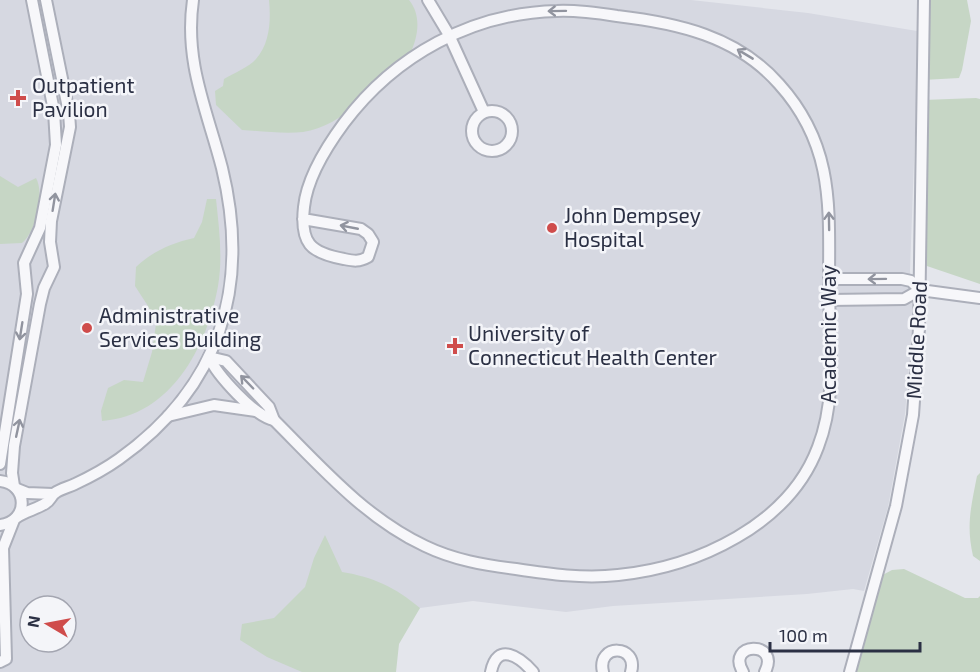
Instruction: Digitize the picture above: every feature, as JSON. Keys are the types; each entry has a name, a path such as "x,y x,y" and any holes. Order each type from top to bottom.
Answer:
{"street":[{"path":"0,464 27,294 24,266 40,228 55,153 54,111 32,0"},
{"path":"0,662 6,659 1,547 21,509 22,501 12,478 13,461 40,304 54,267 50,242 51,221 57,183 68,142 70,122 46,0"},
{"path":"0,481 27,493 53,494 95,474 149,435 168,416 194,384 209,357 227,308 231,284 233,242 223,172 194,70 190,37 194,0"},
{"path":"428,0 449,35 484,112"},
{"name":"Middle Road","path":"850,672 896,506 909,443 918,357 924,0"},
{"name":"Academic Way","path":"209,357 226,361 269,407 274,420 363,506 408,538 435,551 483,565 555,574 600,576 652,570 690,559 745,531 774,510 802,479 819,445 829,410 831,381 829,204 825,170 808,127 792,100 771,75 753,59 720,40 689,28 581,11 545,11 513,15 449,35 401,65 352,112 331,142 318,167 306,194 303,219"},
{"path":"38,30 51,26"},
{"path":"303,219 361,230 372,240 371,253 367,258 359,261 320,254 307,240 303,219"},
{"path":"26,259 30,254 38,251 46,253 52,260"},
{"path":"26,273 37,281 45,280 50,276"},
{"path":"829,279 902,279 911,281 920,290"},
{"path":"829,300 904,299 920,290 980,298"},
{"name":"Academic Way","path":"209,357 216,371 256,411 274,420"},
{"path":"9,401 23,404"},
{"name":"Academic Way","path":"168,416 214,405 256,411"},
{"path":"0,525 47,502 53,494"},
{"path":"743,672 740,658 746,650 752,648 761,650 766,655 768,664 765,672"},
{"path":"603,672 604,658 612,651 618,650 631,658 633,663 631,672"},
{"path":"491,672 499,656 512,654 533,672"}],"shaded area":[{"name":"University of Connecticut Health Center","path":"0,0 691,0 808,13 917,31 910,271 913,316 905,414 888,507 864,591 853,589 613,606 566,612 473,601 420,608 370,672 0,672"}],"green space":[{"path":"269,0 409,0 416,13 415,41 410,54 387,77 361,102 333,122 303,132 242,130 216,105 215,91 223,86 224,79 249,65 261,53 267,39"},
{"path":"924,0 967,0 971,21 959,78 923,80"},
{"path":"980,99 980,284 921,264 923,100"},
{"path":"0,176 18,187 36,178 39,185 38,212 27,238 22,243 0,244"},
{"path":"207,199 216,199 220,264 213,309 195,354 166,392 148,406 126,416 102,421 101,411 108,388 124,380 143,382 152,352 156,324 135,286 136,267 163,248 194,238 202,222"},
{"path":"980,473 980,561 973,556 970,525 971,507 977,476"},
{"path":"325,535 342,572 383,584 402,594 420,608 399,644 396,672 302,672 267,657 240,640 242,624 274,618 305,587 314,558"},
{"path":"904,569 965,598 980,596 980,672 850,672 877,578 892,570"}],"place":[{"name":"Outpatient Pavilion","path":"18,98"},
{"name":"John Dempsey Hospital","path":"552,228"},
{"name":"Administrative Services Building","path":"87,328"},
{"name":"University of Connecticut Health Center","path":"455,346"}]}
